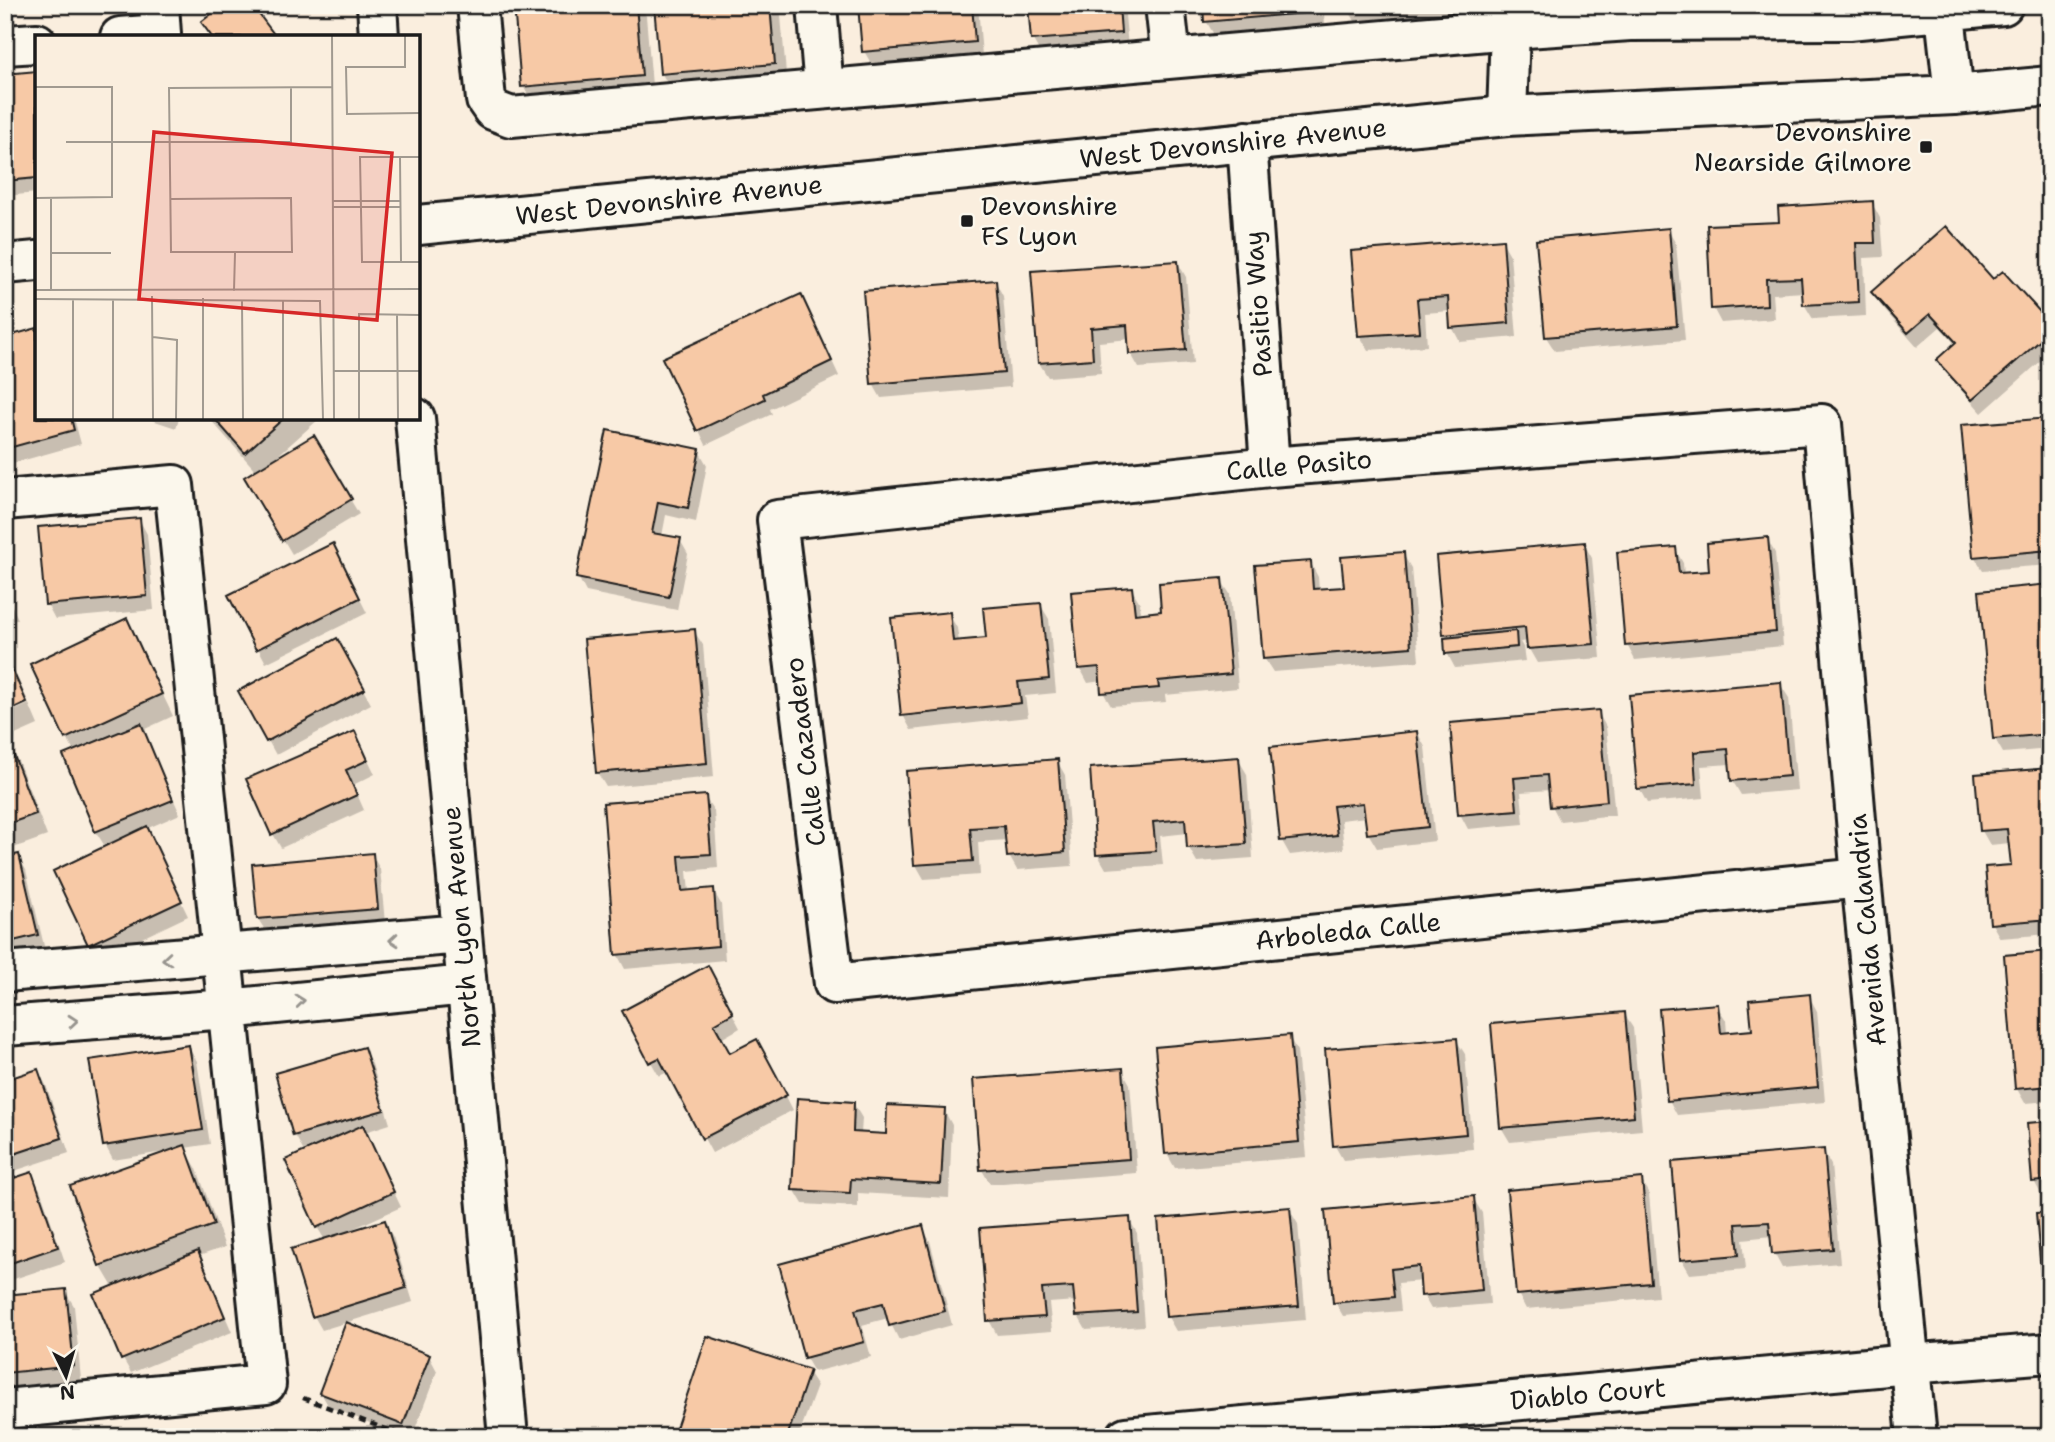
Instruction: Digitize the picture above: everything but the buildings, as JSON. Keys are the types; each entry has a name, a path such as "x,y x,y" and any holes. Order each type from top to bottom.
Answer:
{"street":[{"path":"147,35 161,34 159,5"},
{"path":"377,5 379,35"},
{"path":"477,5 486,100 488,106 505,117 1171,58 1509,17 1630,21 1849,20 1944,8 2003,5"},
{"path":"817,5 824,89"},
{"path":"1165,5 1171,58"},
{"path":"1944,8 1954,95"},
{"path":"1507,116 1509,17"},
{"path":"5,45 35,43"},
{"name":"West Devonshire Avenue","path":"420,225 1507,116 1954,95 2050,86"},
{"name":"Pasitio Way","path":"1247,141 1270,467"},
{"path":"5,264 35,261"},
{"name":"North Lyon Avenue","path":"415,420 508,1437"},
{"name":"Calle Pasito","path":"777,520 1270,467 1822,424"},
{"name":"Avenida Calandria","path":"1822,424 1861,878 1916,1437"},
{"path":"5,500 174,485 266,1384 5,1409"},
{"name":"Calle Cazadero","path":"777,520 834,984"},
{"name":"Arboleda Calle","path":"834,984 1861,878"},
{"path":"5,972 462,934"},
{"path":"5,1026 227,1009 466,985"},
{"name":"Diablo Court","path":"1126,1437 2050,1353"}],"path":[{"path":"266,1384 407,1437"}],"place":[{"name":"Devonshire Nearside Gilmore","path":"1926,147"},
{"name":"Devonshire FS Lyon","path":"967,221"}]}
